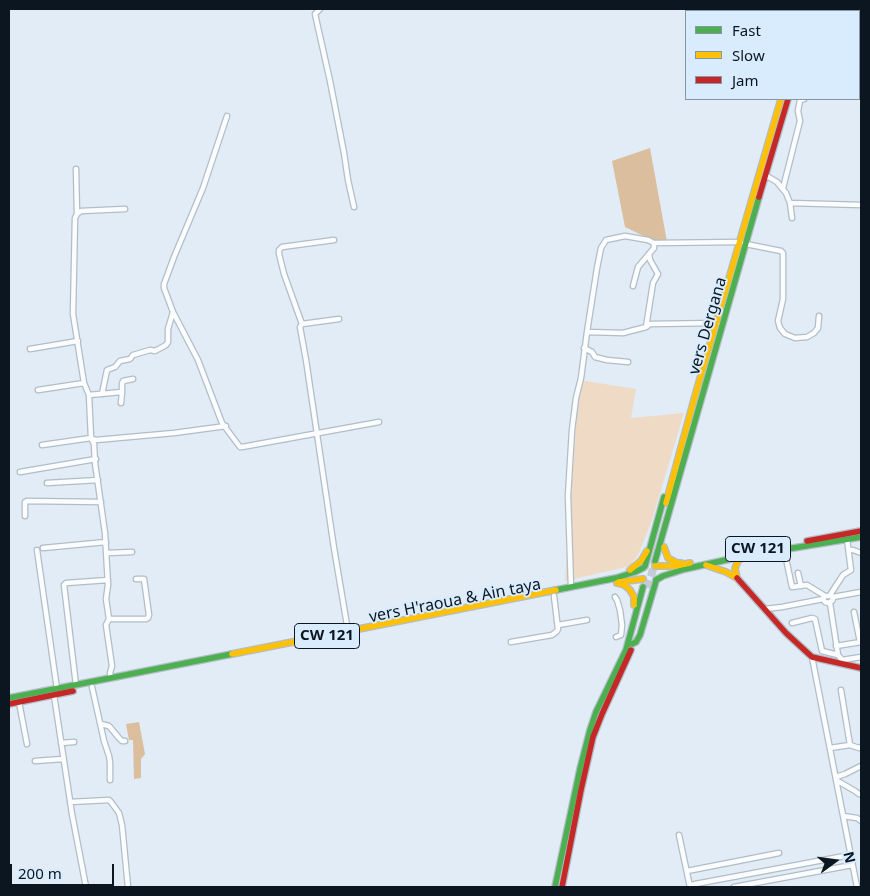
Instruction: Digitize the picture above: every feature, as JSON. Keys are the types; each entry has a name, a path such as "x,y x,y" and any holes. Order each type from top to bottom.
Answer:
{"main road":[{"path":"632,644 636,642 640,635 658,577 656,565 669,492 717,323 743,243 781,100"},
{"name":"vers Dergana","path":"656,565 743,243 788,100"},
{"path":"656,565 664,546 678,496 678,480"},
{"path":"626,650 624,641 625,626 642,579 641,572 664,497 669,492"},
{"name":"CW 121","path":"656,565 675,566 773,546 861,531"},
{"path":"634,605 634,597 630,590 624,585 612,581 616,576 636,566 646,554 653,536"},
{"path":"642,579 651,583 663,576 676,572 744,556 861,537"},
{"path":"664,546 666,555 671,560 677,563 688,563"},
{"path":"737,578 735,568 738,561 744,556"},
{"path":"644,567 656,565"},
{"path":"706,565 737,578 786,633 812,657 861,668"},
{"name":"CW 121","path":"9,698 55,692 76,685 111,678 570,587 612,581 644,567"},
{"path":"650,602 660,584 676,572"},
{"name":"vers H'raoua & Ain taya","path":"9,704 55,692 92,687 554,596 612,581 642,579"},
{"path":"555,887 590,730 600,703 626,650 645,588 632,644 593,737 562,887"}],"street":[{"path":"320,9 315,14 354,207"},
{"path":"782,188 800,121 798,111 800,100"},
{"path":"227,116 203,188 164,284 173,312 198,360 222,423 240,447 242,447 379,422"},
{"path":"76,169 73,314 84,383 89,395 91,438 94,444 106,542 108,580 106,599 109,618 106,624 112,666 111,678"},
{"path":"765,175 782,188 790,203 792,218"},
{"path":"790,203 861,204"},
{"path":"76,214 81,211 125,209"},
{"path":"570,587 568,496 572,430 597,268 601,248 606,240 625,236 648,240 654,243 743,243 781,251 783,252 783,299 778,322 780,328 785,334 795,338 807,337 818,328 819,316"},
{"path":"334,240 282,247 278,254 302,324 300,327 348,631"},
{"path":"632,286 638,267 654,248 654,243"},
{"path":"646,327 653,283 658,274 650,260 649,254"},
{"path":"102,394 107,370 115,367 120,361 130,359 133,355 150,350 155,351 166,346 168,342 168,328 173,312"},
{"path":"302,324 339,319"},
{"path":"587,332 623,333 646,327 650,324 717,323"},
{"path":"30,349 78,342"},
{"path":"584,348 592,352 595,357 628,362"},
{"path":"121,404 123,381 133,379"},
{"path":"38,390 84,383"},
{"path":"89,395 122,392"},
{"path":"42,445 91,438 96,440 226,426"},
{"path":"20,472 96,459"},
{"path":"47,483 98,480"},
{"path":"25,516 25,502 27,501 101,502"},
{"path":"830,603 825,602 843,575 851,570 848,539"},
{"path":"43,548 106,542"},
{"path":"37,550 61,743 86,887"},
{"path":"784,550 791,586 808,585 833,600 830,603 838,655 842,660 861,656"},
{"path":"850,550 861,552"},
{"path":"107,553 132,552"},
{"path":"798,573 801,586"},
{"path":"109,618 148,618 144,579 136,579"},
{"path":"76,685 64,585 108,580"},
{"path":"765,609 861,592"},
{"path":"511,642 552,635 557,631 558,625 554,596"},
{"path":"615,597 625,626 621,635 616,637"},
{"path":"836,646 861,642 854,612"},
{"path":"792,622 815,619 822,651 838,655"},
{"path":"558,625 587,620"},
{"path":"812,657 857,887"},
{"path":"92,687 109,756 110,780"},
{"path":"840,690 850,745"},
{"path":"19,702 27,744"},
{"path":"101,724 109,726 119,738 125,741"},
{"path":"61,743 74,742"},
{"path":"830,748 850,745 858,748 861,747"},
{"path":"35,761 64,759"},
{"path":"836,778 861,766"},
{"path":"836,778 859,794"},
{"path":"70,802 109,800 119,813 122,825 128,887"},
{"path":"843,816 857,818 861,821"},
{"path":"679,835 690,886 850,855"},
{"path":"687,871 779,853"},
{"path":"734,887 852,865"}],"shaded area":[{"path":"650,148 667,242 654,241 625,227 612,161"},
{"path":"579,380 636,389 631,418 684,413 652,520 638,555 630,566 565,581"},
{"path":"139,722 145,754 141,759 141,778 134,779 133,740 129,740 126,724"}],"tunnel":[{"path":"648,588 655,561"}],"traffic: fast":[{"path":"655,561 759,197"},
{"path":"645,566 664,497"},
{"path":"656,580 685,569 744,556 861,537"},
{"path":"556,590 616,578 643,568"},
{"path":"632,644 636,642 640,635 656,581"},
{"path":"555,887 590,730 596,712 626,650 643,587"},
{"path":"9,698 232,654"}],"traffic: slow":[{"path":"666,503 781,100"},
{"path":"664,547 668,558 681,563"},
{"path":"630,570 641,561 647,551"},
{"path":"706,565 737,578 735,568 738,561 743,557"},
{"path":"655,566 675,566 690,563"},
{"path":"619,582 643,579"},
{"path":"617,583 624,585 630,590 634,597 634,605"},
{"path":"232,654 556,590"}],"traffic: jam":[{"path":"759,197 788,100"},
{"path":"807,541 861,531"},
{"path":"760,549 785,544"},
{"path":"737,578 786,633 812,657 861,668"},
{"path":"562,887 593,737 631,650"},
{"path":"9,704 73,691"}]}
